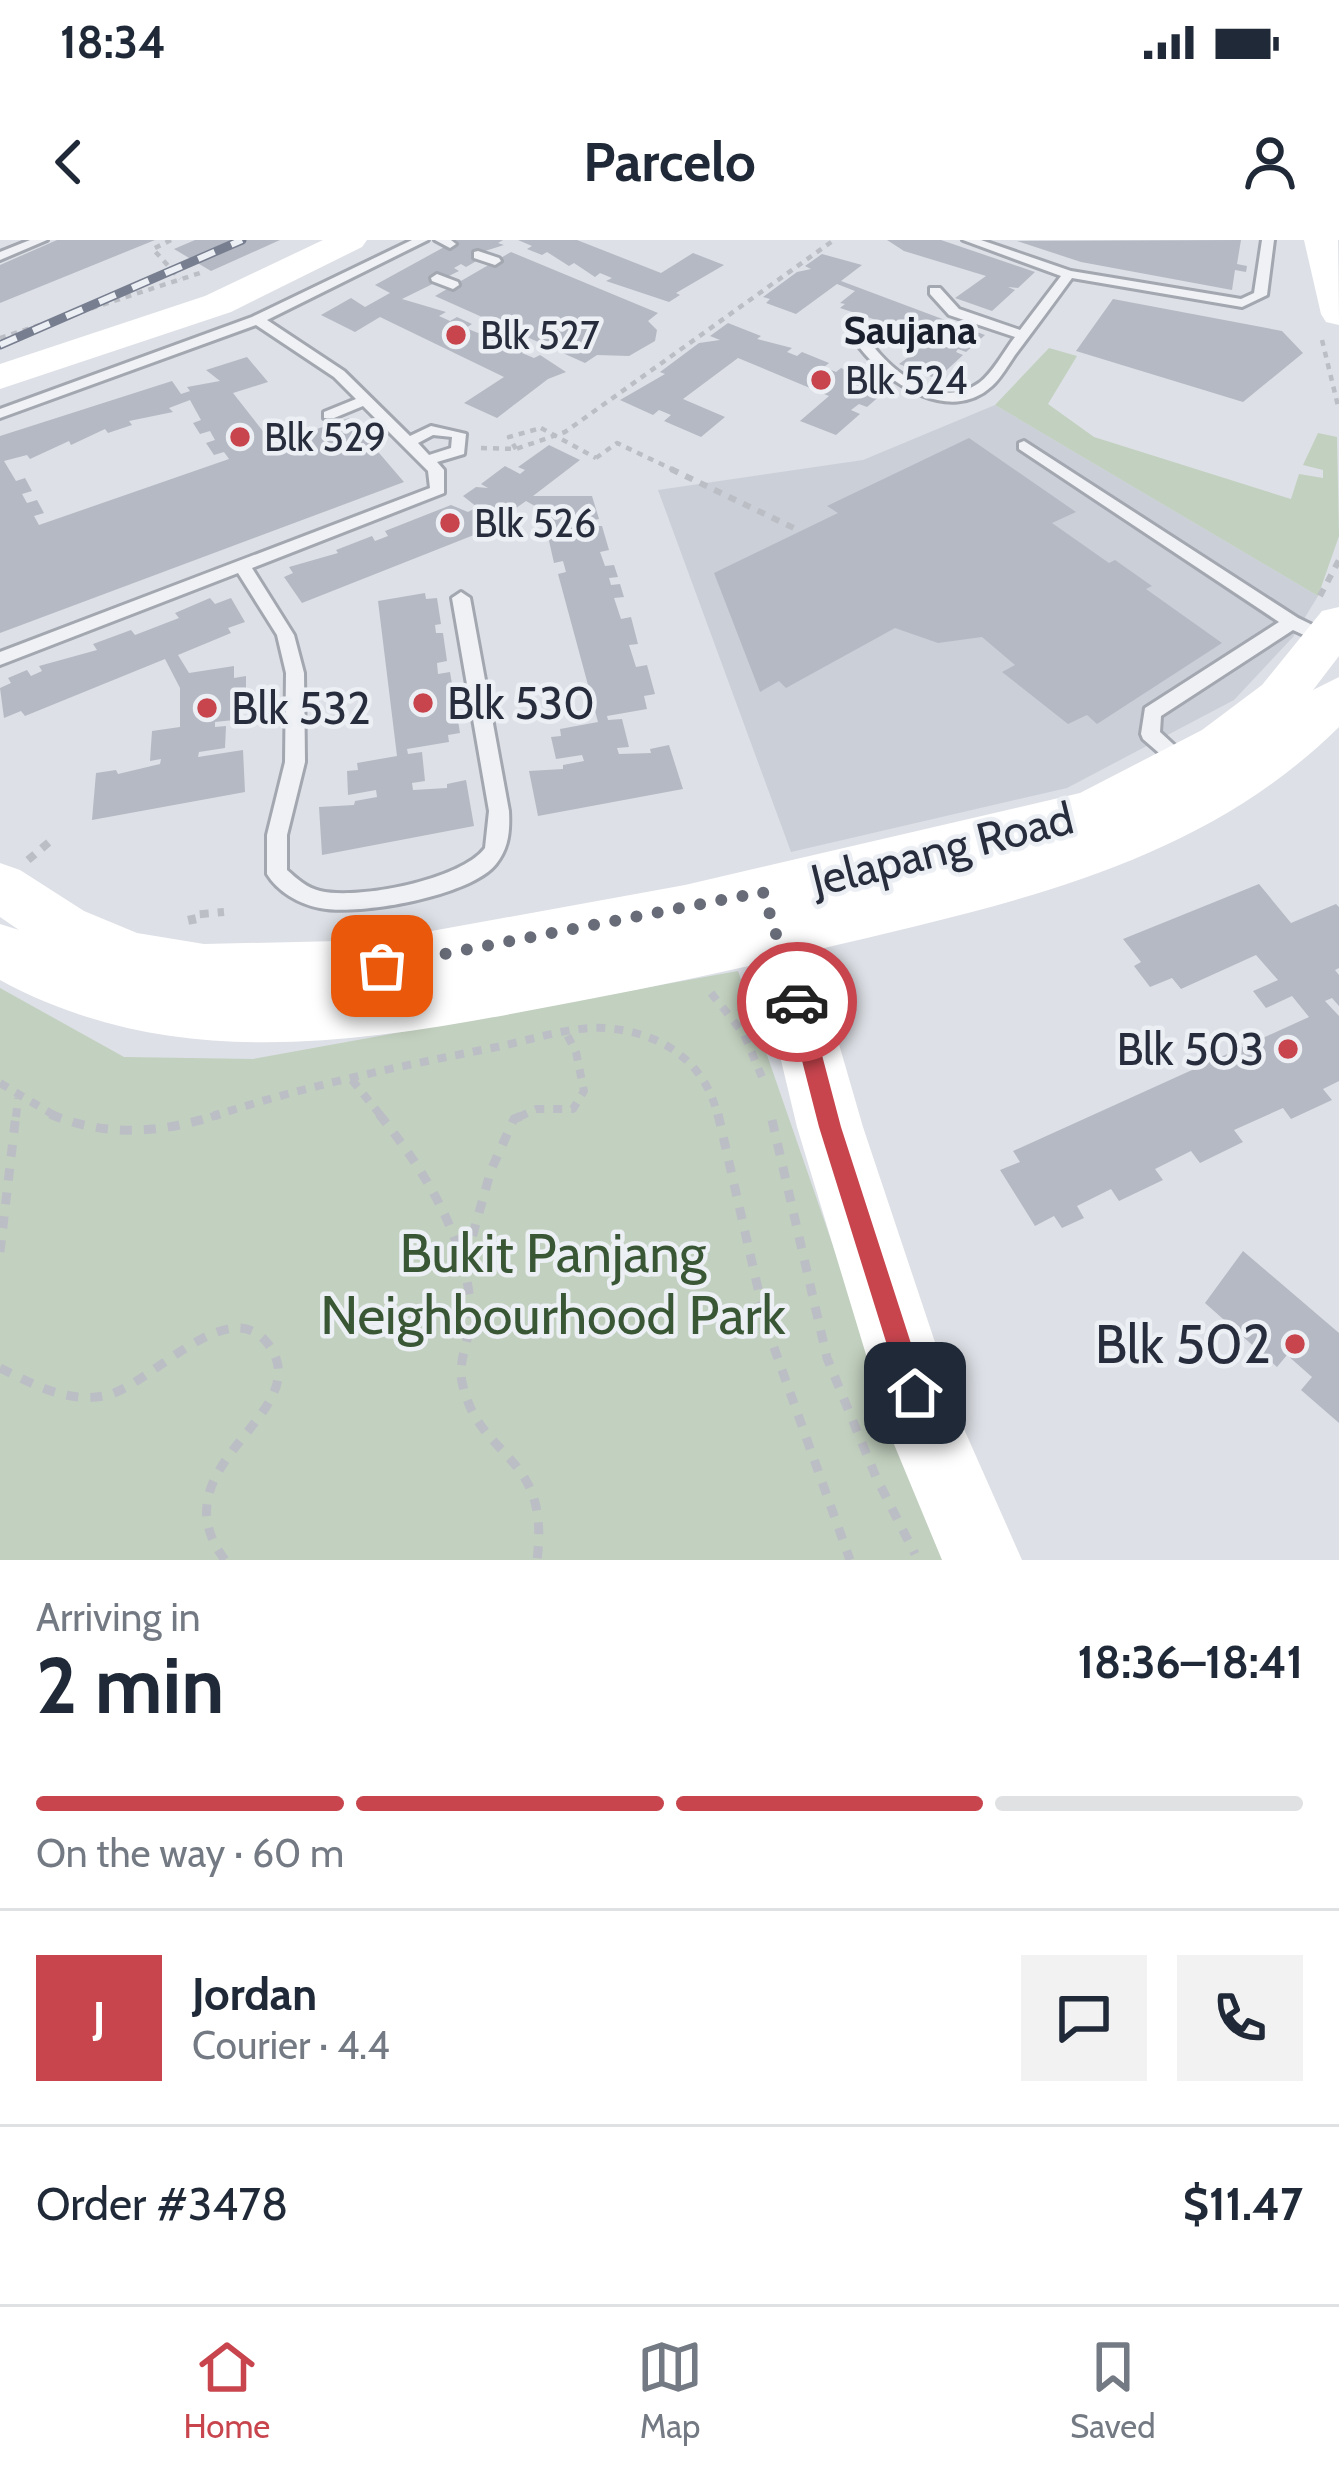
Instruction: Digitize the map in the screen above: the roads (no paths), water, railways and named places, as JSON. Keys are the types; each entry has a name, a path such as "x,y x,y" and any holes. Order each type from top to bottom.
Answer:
{"street":[{"path":"0,356 177,297 302,240"},
{"path":"0,377 218,304 350,240"},
{"path":"1320,240 1339,314"},
{"name":"Jelapang Road","path":"1201,778 1220,744 1280,698 1320,631"},
{"name":"Jelapang Road","path":"0,949 108,1001 190,1014 275,1017 388,1010 770,915 1126,842 1201,778 1318,719 1339,694"},
{"name":"Jelapang Road","path":"18,870 63,929 133,958 204,970 382,966 770,915"},
{"path":"770,915 830,1127 929,1437 982,1560"}],"lane":[{"path":"0,256 41,240"},
{"path":"0,413 257,320 422,240"},
{"path":"969,240 1069,274 1169,286 1229,303 1257,299 1268,240"},
{"path":"1320,240 1339,243"},
{"path":"478,255 495,261"},
{"path":"389,257 409,266"},
{"path":"866,345 892,379 932,393 961,395 986,386 1069,274"},
{"path":"437,278 453,285"},
{"path":"934,291 953,312 1023,335"},
{"path":"0,659 434,494 438,474 367,400 339,374 257,320"},
{"path":"329,415 367,400"},
{"path":"409,442 420,433 444,430 459,434 462,444 451,456 427,460"},
{"path":"1024,446 1320,631"},
{"path":"242,566 286,638 292,657 295,758 274,835 277,874 294,890 319,900 347,902 466,878 486,863 498,842 499,812 461,598"},
{"path":"91,599 102,620"}],"railway":[{"path":"0,345 242,240"}],"place":[{"name":"Blk 527","path":"456,335"},
{"name":"Blk 524","path":"821,380"},
{"name":"Blk 529","path":"240,437"},
{"name":"Blk 526","path":"450,523"},
{"name":"Blk 530","path":"423,703"},
{"name":"Blk 532","path":"207,708"},
{"name":"Blk 503","path":"1288,1049"},
{"name":"Blk 502","path":"1295,1344"}],"district":[{"name":"Saujana","path":"910,330"}],"park label":[{"name":"Bukit Panjang Neighbourhood Park","path":"553,1284"}]}
